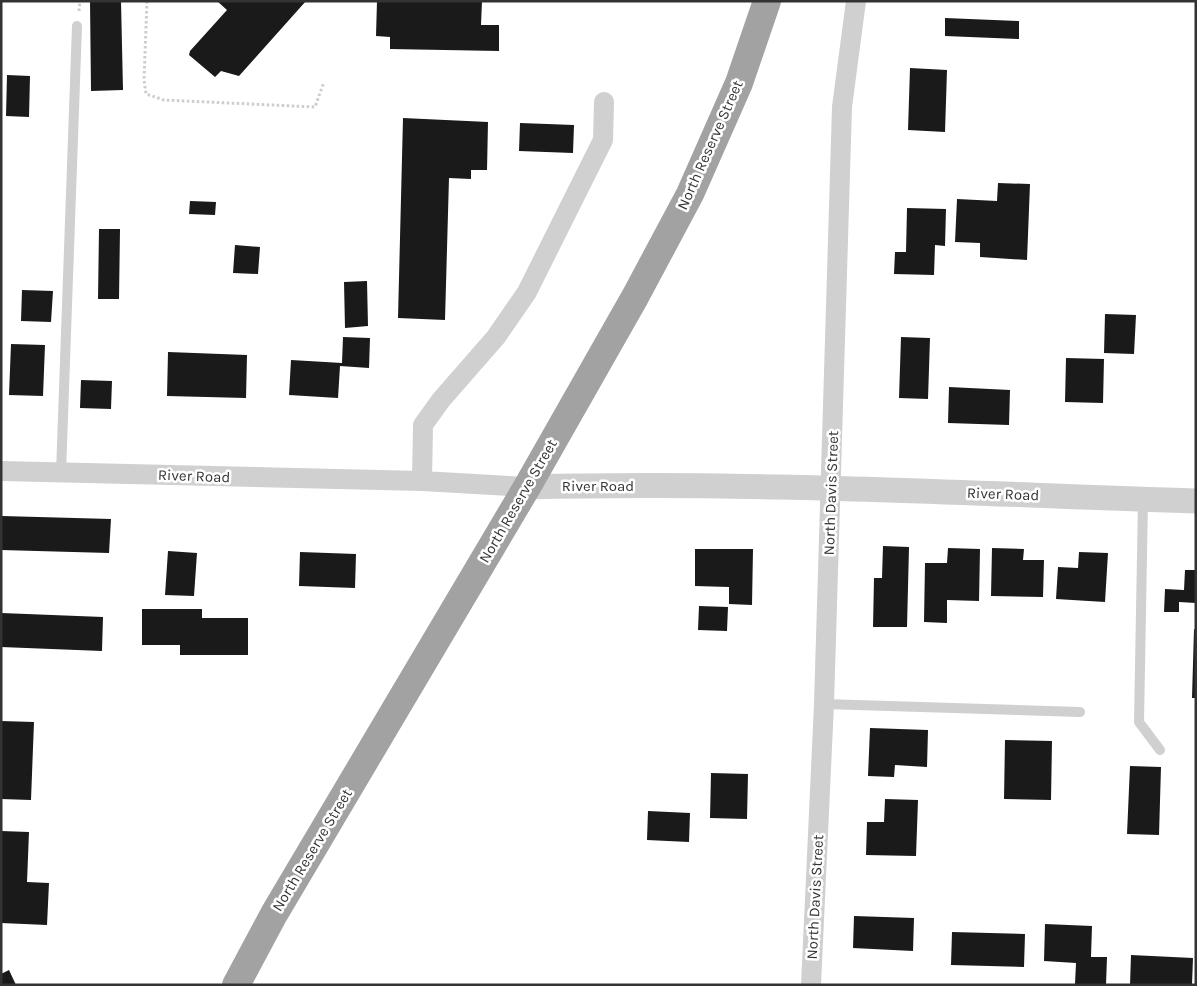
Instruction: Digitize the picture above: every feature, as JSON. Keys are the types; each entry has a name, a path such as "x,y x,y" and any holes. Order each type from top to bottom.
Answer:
{"highway":[{"name":"North Reserve Street","path":"236,985 274,914 527,487 635,297 690,194 739,83 767,1"}],"street":[{"name":"North Davis Street","path":"811,985 824,704 842,107 856,1"},
{"path":"422,481 423,425 496,337 527,292 603,140 604,102"},
{"name":"River Road","path":"1,472 422,481 527,487 594,485 831,489 1196,501"}],"lane":[{"path":"61,473 78,26"},
{"path":"1144,499 1140,722 1160,750"},
{"path":"824,704 1080,712"}],"path":[{"path":"147,1 144,80 146,94 164,100 314,107 324,82"}],"building":[{"path":"90,1 121,1 123,90 91,91"},
{"path":"217,1 306,1 239,76 221,71 215,77 189,55 190,51 227,10"},
{"path":"377,1 482,1 481,25 499,25 499,51 390,49 390,37 376,36"},
{"path":"945,18 1019,21 1019,39 945,36"},
{"path":"910,68 947,70 945,132 908,130"},
{"path":"7,75 30,76 29,117 6,116"},
{"path":"403,118 488,122 487,170 471,170 471,179 449,178 445,320 398,318"},
{"path":"520,123 574,125 573,153 519,151"},
{"path":"998,183 1030,184 1027,260 980,257 980,243 955,242 957,199 997,201"},
{"path":"190,201 216,202 215,215 189,214"},
{"path":"907,208 946,209 945,246 935,245 934,275 894,274 895,252 906,252"},
{"path":"99,229 120,229 119,299 98,299"},
{"path":"235,245 260,247 258,274 233,273"},
{"path":"367,281 368,326 345,328 344,282"},
{"path":"22,290 53,291 51,322 21,321"},
{"path":"1105,314 1136,315 1134,354 1104,353"},
{"path":"343,337 370,338 369,368 340,366 338,398 289,395 291,360 342,363"},
{"path":"901,337 930,338 928,399 899,398"},
{"path":"11,344 45,345 43,396 9,395"},
{"path":"168,352 247,355 246,398 167,396"},
{"path":"1066,358 1104,359 1103,403 1065,402"},
{"path":"81,380 112,381 111,409 80,408"},
{"path":"949,387 1010,390 1009,425 948,423"},
{"path":"2,516 111,519 109,553 1,550"},
{"path":"883,546 909,547 907,627 873,627 874,578 882,578"},
{"path":"948,548 980,549 979,601 947,600 947,623 924,622 925,563 947,563"},
{"path":"992,548 1024,549 1023,560 1044,560 1043,597 991,596"},
{"path":"695,549 753,549 752,605 729,604 729,587 695,586"},
{"path":"168,551 197,553 194,596 165,595"},
{"path":"300,552 356,554 355,588 299,586"},
{"path":"1079,552 1108,553 1105,602 1056,599 1058,567 1078,568"},
{"path":"1185,570 1196,570 1196,603 1179,602 1179,612 1164,612 1165,589 1184,590"},
{"path":"699,606 728,607 727,631 698,630"},
{"path":"142,609 202,609 202,618 248,618 248,655 180,655 180,645 142,645"},
{"path":"1,613 103,617 102,651 1,647"},
{"path":"1194,629 1196,630 1196,698 1192,698"},
{"path":"1,721 34,722 31,800 1,799"},
{"path":"870,728 928,730 927,767 895,765 894,777 868,776"},
{"path":"1005,740 1052,741 1051,800 1004,799"},
{"path":"1130,766 1161,767 1159,835 1127,834"},
{"path":"711,773 748,774 747,819 710,818"},
{"path":"885,799 918,800 916,856 866,855 867,822 884,822"},
{"path":"648,811 690,813 689,842 647,840"},
{"path":"1,831 29,832 27,882 49,883 47,925 1,923"},
{"path":"854,916 914,918 913,951 853,948"},
{"path":"1045,924 1092,926 1091,957 1107,957 1106,985 1075,984 1076,963 1044,961"},
{"path":"952,932 1025,934 1024,967 951,965"},
{"path":"1131,955 1193,958 1192,985 1130,985"},
{"path":"9,970 16,985 1,985 1,974"}]}
